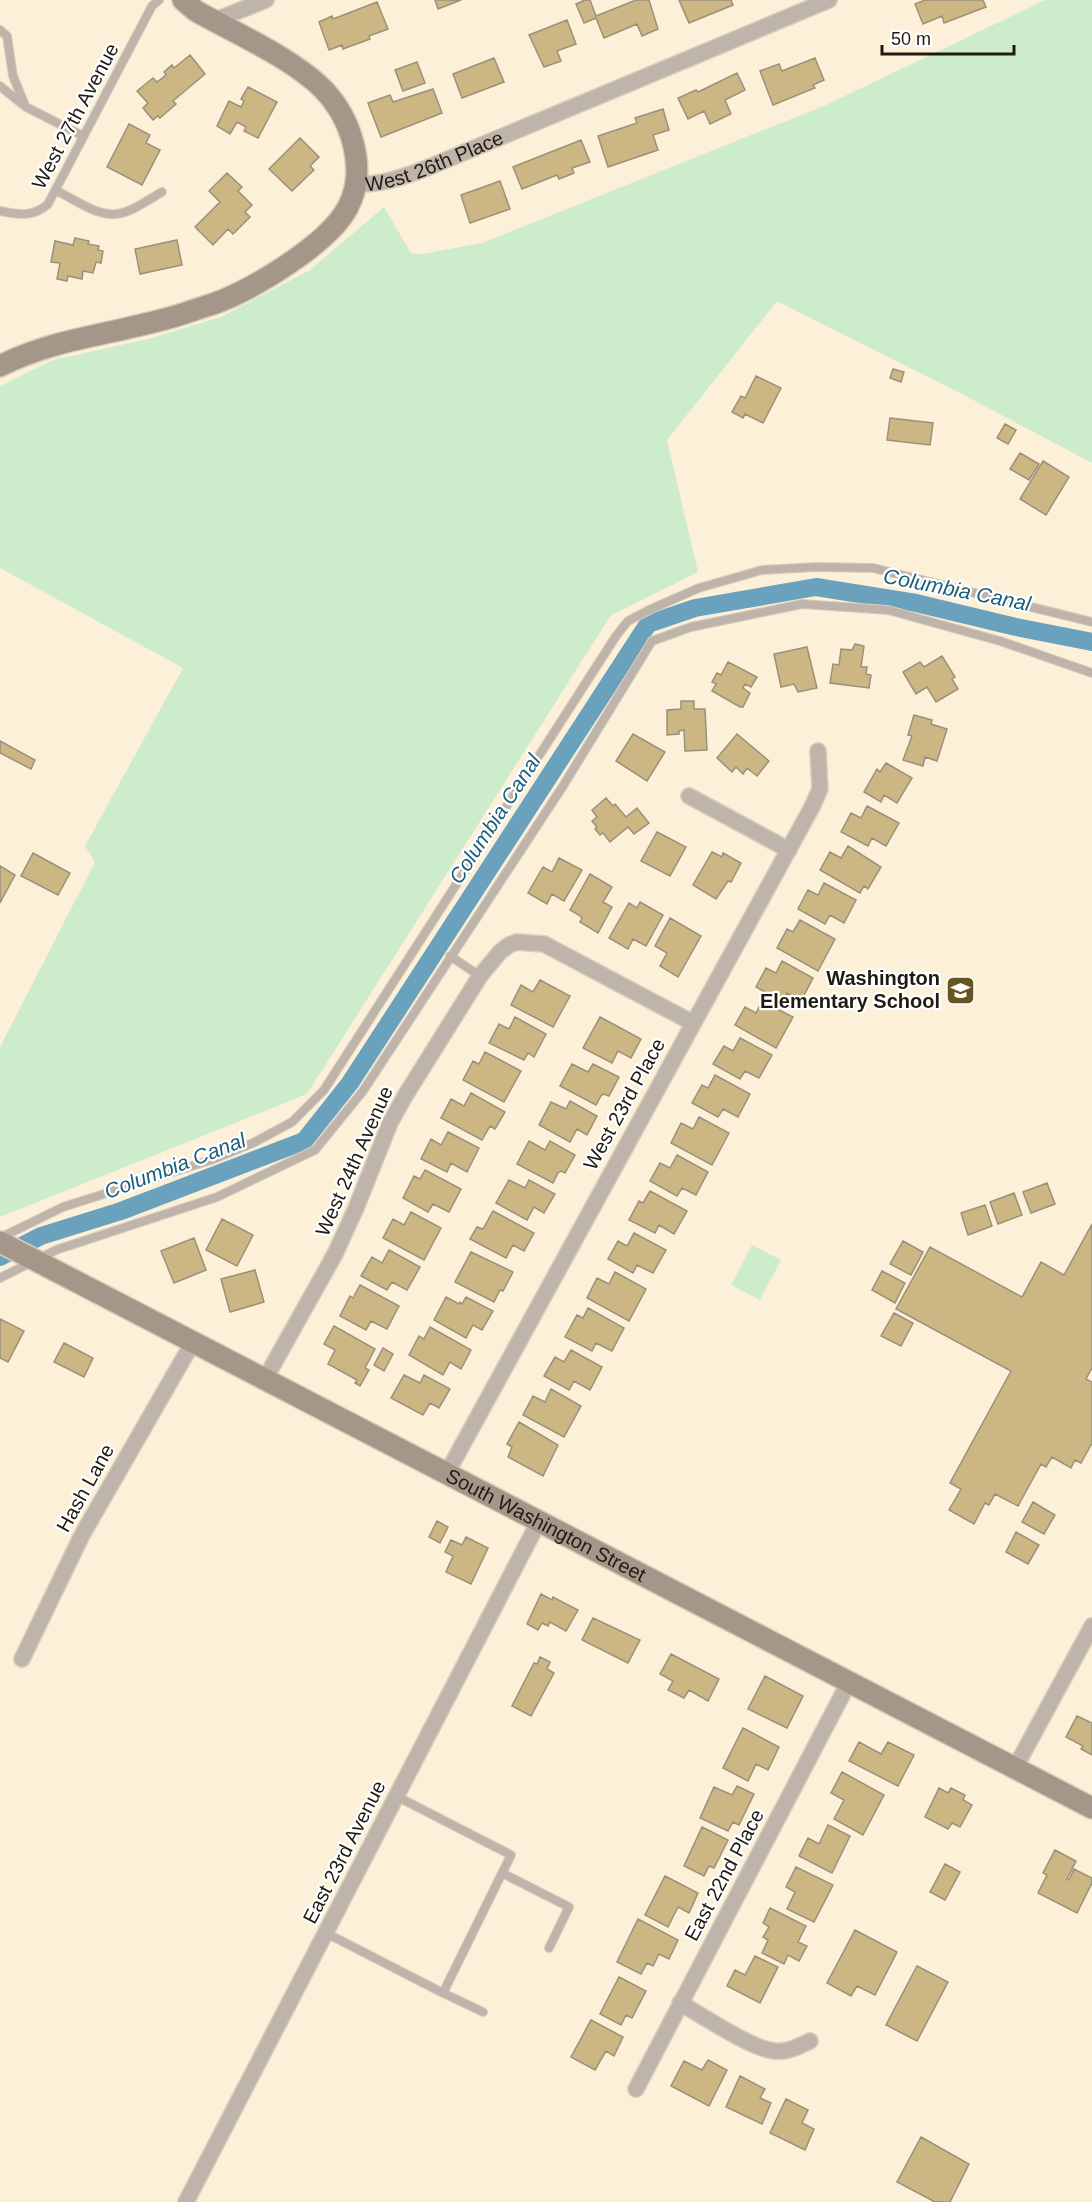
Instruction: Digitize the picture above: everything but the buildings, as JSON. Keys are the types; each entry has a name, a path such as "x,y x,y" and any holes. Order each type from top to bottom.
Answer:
{"main road":[{"path":"183,0 196,11 284,60 324,90 339,109 353,142 356,184"},
{"name":"West 26th Place","path":"0,366 47,346 163,320 217,303 247,289 327,234 348,207 356,184"},
{"name":"South Washington Street","path":"13,1248 1092,1808"}],"street":[{"path":"213,21 266,0"},
{"name":"West 26th Place","path":"356,184 373,185 422,170 828,0"},
{"name":"West 23rd Place","path":"447,1473 789,850 820,789 818,751"},
{"path":"689,796 789,850"},
{"name":"West 24th Avenue","path":"265,1379 335,1254 395,1114 480,976 500,951 517,942 544,944 693,1023"},
{"name":"Hash Lane","path":"22,1659 82,1535 193,1342"},
{"name":"East 23rd Avenue","path":"186,2202 539,1521"},
{"path":"1015,1768 1092,1626"},
{"name":"East 22nd Place","path":"636,2089 718,1929 739,1897 849,1682"},
{"path":"680,2003 756,2045 775,2052 791,2050 810,2041"}],"lane":[{"name":"West 27th Avenue","path":"0,211 20,214 40,211 48,204 57,191 83,136 152,6 159,0"},
{"path":"0,30 7,36 13,76 26,107"},
{"path":"0,86 26,107 83,136"},
{"path":"57,191 112,215 126,212 162,192"},
{"path":"0,1278 13,1248 63,1208 214,1159 255,1142 292,1122 324,1090 616,636 628,621 699,588 762,570 816,567 873,568 1092,622"},
{"path":"13,1248 56,1250 217,1197 315,1150 363,1090 563,786 652,641 691,627 802,604 888,610 1000,641 1092,673"},
{"path":"450,956 480,976"},
{"path":"396,1796 511,1855 443,1993"},
{"path":"502,1873 569,1907 549,1948"},
{"path":"326,1933 483,2012"}],"green space":[{"path":"1045,0 1092,0 1092,463 960,393 777,301 667,440 698,572 611,615 307,1094 0,1217 0,1047 95,862 85,846 183,668 0,568 0,386 53,360 148,339 221,317 310,270 384,207 411,253 423,254 482,243 826,105"},
{"path":"752,1245 781,1260 760,1300 731,1285"}],"waterway":[{"name":"Columbia Canal","path":"0,1257 41,1236 121,1211 304,1141 350,1083 648,624 695,608 816,587 916,603 1092,642"}],"place":[{"name":"Washington Elementary School","path":"961,990"}]}
